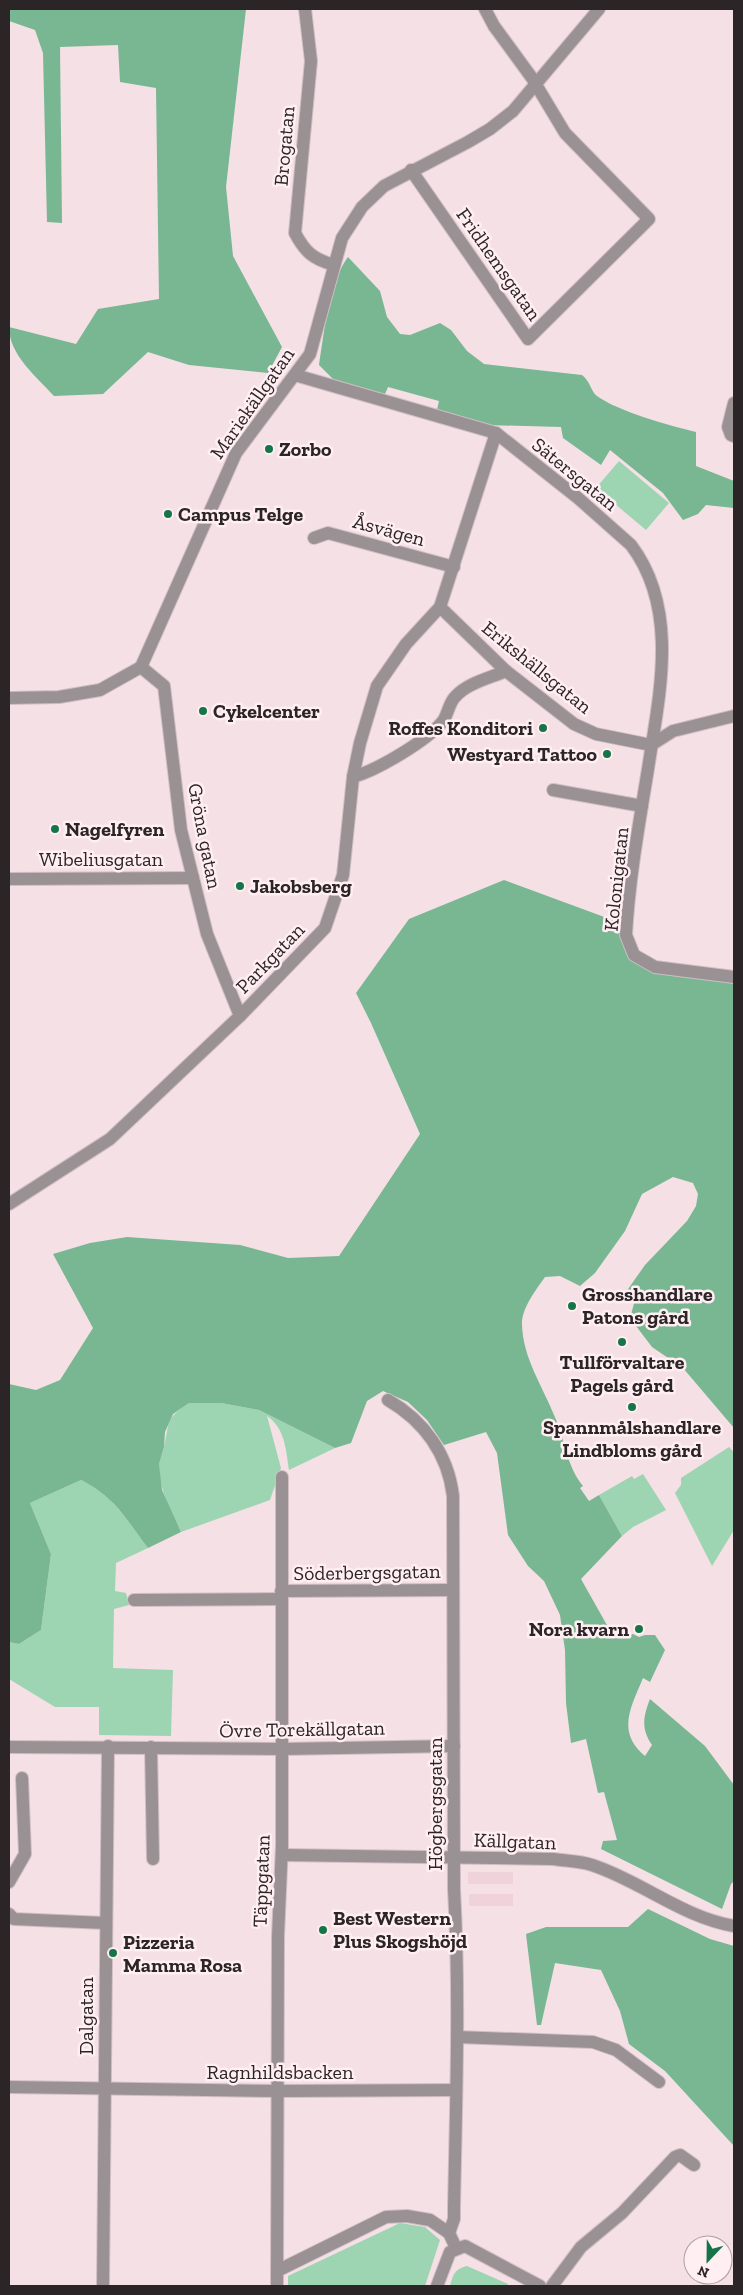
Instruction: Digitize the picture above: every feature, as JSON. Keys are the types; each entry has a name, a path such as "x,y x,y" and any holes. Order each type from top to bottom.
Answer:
{"street":[{"name":"Brogatan","path":"305,9 311,61 295,233 305,251 323,262 334,265"},
{"path":"485,9 494,26 536,85"},
{"name":"Mariekällgatan","path":"141,667 236,453 310,354 342,238 362,207 384,186 490,129 513,111 599,9"},
{"name":"Fridhemsgatan","path":"411,170 528,339 649,219 565,133 536,85"},
{"name":"Sätersgatan","path":"295,375 496,433 578,498 631,545 638,554 659,609 662,669 651,745"},
{"path":"731,432 734,409"},
{"name":"Parkgatan","path":"9,1204 110,1139 240,1016 325,928 343,875 353,777 360,743 377,686 406,644 440,607 496,433"},
{"name":"Åsvägen","path":"314,538 328,533 454,567"},
{"name":"Erikshällsgatan","path":"440,607 506,671 574,724 596,734 651,745"},
{"path":"9,698 59,697 100,690 141,667"},
{"name":"Gröna gatan","path":"141,667 164,686 181,830 207,934 240,1016"},
{"path":"353,777 369,772 428,736 444,720 454,697 468,688 506,671"},
{"path":"651,745 673,731 734,716"},
{"name":"Kolonigatan","path":"651,745 626,930 629,946 634,954 655,967 666,970 734,977"},
{"name":"Kolonigatan","path":"553,790 642,806"},
{"name":"Wibeliusgatan","path":"9,878 193,878"},
{"name":"Högbergsgatan","path":"388,1400 406,1411 425,1430 438,1447 450,1474 453,1496 454,1858 457,2038 454,2213 449,2233"},
{"name":"Täppgatan","path":"277,2286 278,1936 282,1855 282,1477"},
{"name":"Söderbergsgatan","path":"134,1600 454,1590"},
{"name":"Övre Torekällgatan","path":"9,1747 108,1746 282,1749 454,1746"},
{"name":"Dalgatan","path":"102,2286 108,1746"},
{"path":"151,1747 153,1859"},
{"path":"9,1882 25,1854 22,1778"},
{"name":"Källgatan","path":"282,1855 553,1859 591,1865 686,1910 719,1923 734,1926"},
{"path":"9,1914 14,1919 105,1923"},
{"path":"457,2038 593,2042 616,2050 659,2082"},
{"name":"Ragnhildsbacken","path":"9,2087 278,2091 455,2090"},
{"path":"552,2286 581,2247 622,2213 675,2157 680,2155 694,2165"},
{"path":"277,2272 386,2217 408,2216 430,2220 449,2233 456,2248"},
{"path":"437,2286 450,2252 465,2246 540,2286"}],"shaded area":[{"path":"468,1872 513,1872 513,1884 468,1884"},
{"path":"469,1894 513,1894 513,1906 469,1906"}],"green space":[{"path":"9,9 246,9 226,187 233,256 282,347 268,373 189,365 148,352 103,394 54,396 25,365 14,347 9,327 76,344 98,309 159,299 156,88 120,82 118,45 60,47 62,223 47,222 43,53 35,30 9,21"},
{"path":"348,257 380,291 387,317 400,334 410,335 440,323 451,330 467,351 484,364 582,375 595,394 606,402 645,417 696,432 696,466 734,481 734,508 706,505 698,514 683,520 663,493 610,450 601,465 563,438 561,427 486,425 436,414 439,401 388,387 383,399 334,380 319,365 325,323 332,294 336,280"},
{"path":"619,461 669,503 646,530 596,488"},
{"path":"504,880 626,925 626,935 645,961 734,977 734,1428 683,1368 652,1347 630,1318 635,1300 626,1292 645,1265 687,1221 696,1206 698,1194 693,1183 673,1177 642,1194 625,1231 595,1273 580,1286 560,1276 545,1277 526,1306 522,1319 523,1337 529,1360 558,1424 569,1461 583,1486 580,1488 589,1501 599,1495 622,1536 581,1579 608,1627 622,1637 633,1634 639,1637 655,1635 665,1650 650,1682 643,1678 634,1699 628,1728 631,1738 636,1747 645,1756 652,1745 646,1734 644,1723 650,1699 705,1746 734,1785 734,1881 731,1884 722,1909 601,1849 603,1841 617,1840 604,1792 598,1793 586,1739 571,1743 566,1703 565,1650 560,1615 544,1581 528,1566 508,1535 497,1453 486,1432 444,1445 427,1420 408,1402 383,1391 367,1401 351,1443 335,1448 259,1410 221,1403 189,1403 173,1414 165,1432 164,1447 159,1464 162,1490 181,1532 148,1548 111,1501 81,1480 30,1503 51,1554 41,1630 19,1644 9,1642 9,1384 36,1390 60,1380 93,1328 53,1254 90,1243 127,1237 240,1245 288,1258 339,1256 420,1134 356,993 409,919"},
{"path":"189,1403 221,1403 259,1410 335,1448 289,1470 284,1440 278,1427 267,1416 281,1468 270,1500 181,1532 163,1492 159,1466 170,1421 176,1413"},
{"path":"729,1447 734,1452 734,1530 712,1566 675,1493 681,1485 681,1478"},
{"path":"643,1474 666,1510 633,1527 622,1536 599,1495 632,1476 634,1479"},
{"path":"81,1480 102,1493 119,1509 148,1548 116,1563 115,1591 126,1593 129,1605 114,1609 113,1668 173,1670 171,1736 99,1735 99,1707 55,1707 9,1679 9,1642 19,1644 41,1630 51,1554 30,1503"},
{"path":"648,1909 710,1939 734,1946 734,2146 665,2071 629,2044 620,2011 601,1970 555,1963 541,2025 537,2025 526,1934 546,1927 628,1927"},
{"path":"400,2223 425,2227 440,2240 425,2286 288,2286 288,2276"},
{"path":"467,2266 508,2284 507,2286 450,2286 455,2273"}],"place":[{"name":"Zorbo","path":"269,449"},
{"name":"Campus Telge","path":"168,514"},
{"name":"Cykelcenter","path":"203,711"},
{"name":"Roffes Konditori","path":"543,728"},
{"name":"Westyard Tattoo","path":"607,754"},
{"name":"Nagelfyren","path":"55,829"},
{"name":"Jakobsberg","path":"240,886"},
{"name":"Grosshandlare Patons gård","path":"572,1306"},
{"name":"Tullförvaltare Pagels gård","path":"622,1342"},
{"name":"Spannmålshandlare Lindbloms gård","path":"632,1407"},
{"name":"Nora kvarn","path":"639,1629"},
{"name":"Best Western Plus Skogshöjd","path":"323,1930"},
{"name":"Pizzeria Mamma Rosa","path":"113,1953"}]}
